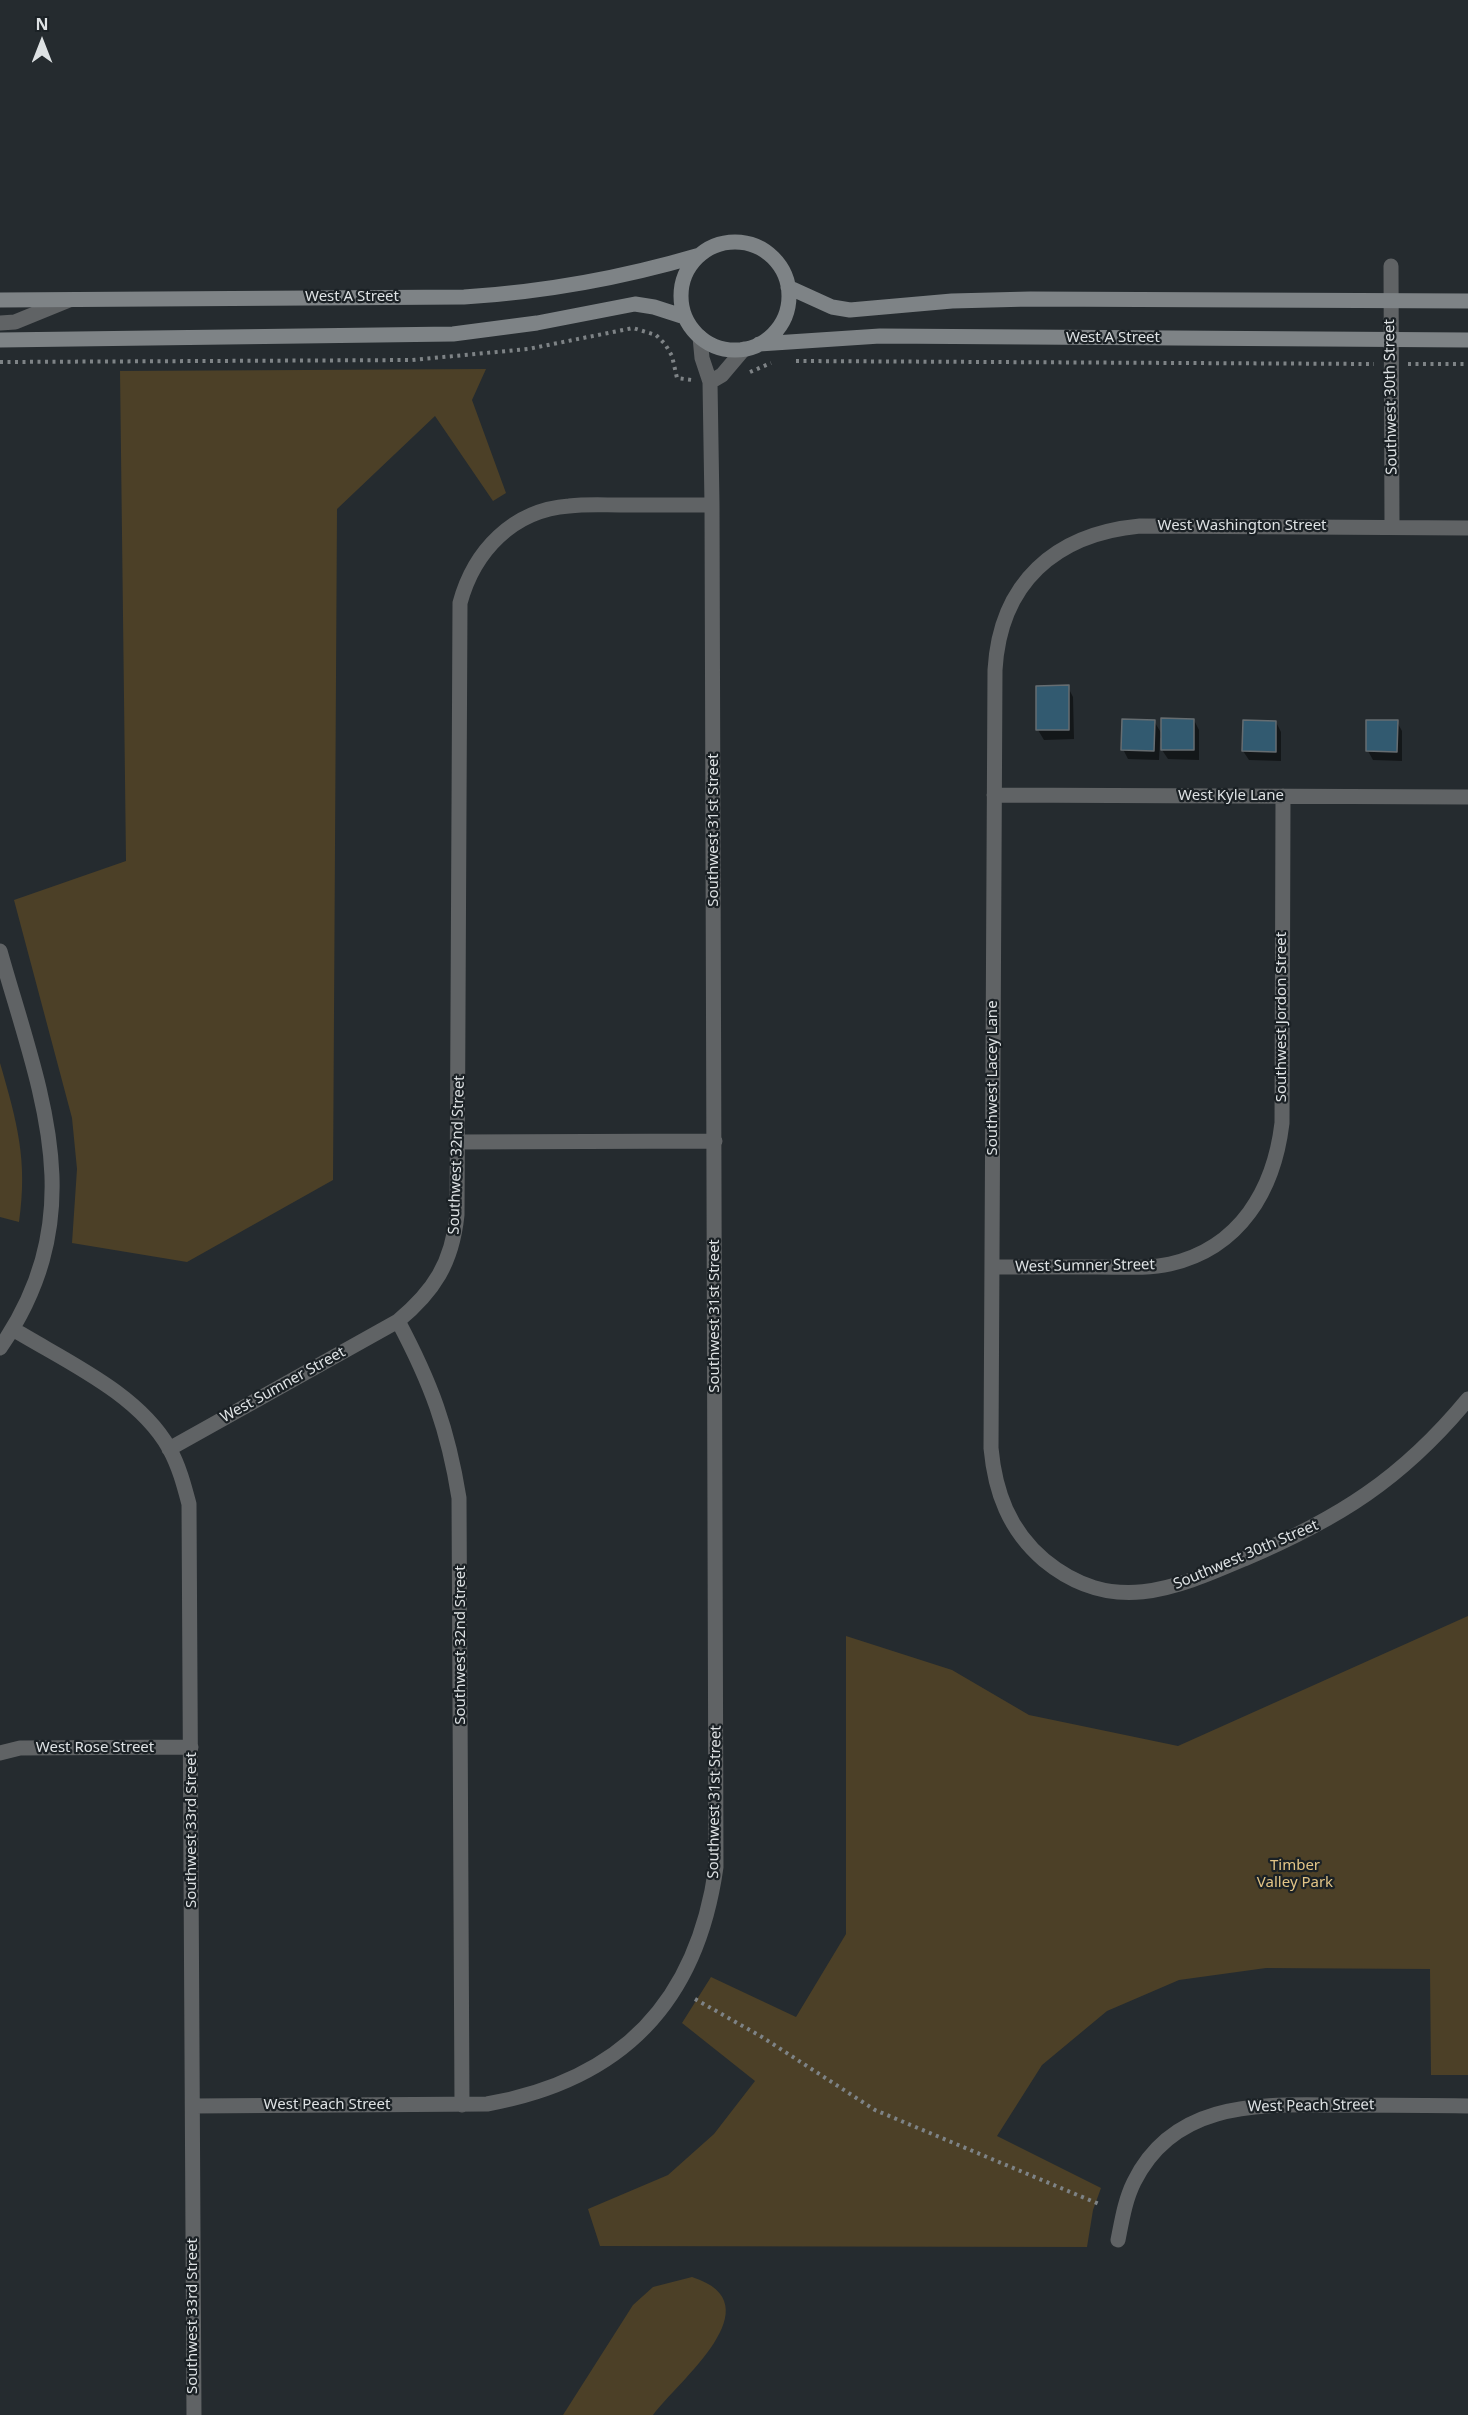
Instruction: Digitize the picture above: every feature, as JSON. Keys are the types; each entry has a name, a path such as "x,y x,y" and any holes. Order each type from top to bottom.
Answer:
{"main road":[{"path":"735,242 753,245 770,255 782,269 788,287 789,304 783,321 773,334 752,347 729,350 713,346 700,338 685,317 681,301 682,284 689,268 700,255 716,245 735,242"},
{"name":"West A Street","path":"0,300 453,297 517,294 600,282 700,255"},
{"path":"788,287 832,307 850,310 952,301 1030,299 1468,301"},
{"path":"0,340 453,334 537,323 635,304 654,307 685,317"},
{"name":"West A Street","path":"752,347 880,336 1468,340"}],"street":[{"name":"Southwest 30th Street","path":"1391,266 1389,340 1392,527"},
{"path":"0,323 15,322 69,300"},
{"name":"Southwest 31st Street","path":"462,2105 525,2097 561,2085 595,2068 618,2051 648,2025 668,2000 688,1967 703,1932 711,1905 716,1867 712,505 710,382 702,358 700,338"},
{"path":"710,382 722,375 752,347"},
{"name":"Southwest 32nd Street","path":"462,2105 459,1498 451,1450 441,1413 423,1368 398,1321 418,1305 433,1286 454,1242 459,1142 458,632 460,603 465,584 484,551 520,520 550,509 569,506 712,505"},
{"name":"West Washington Street","path":"1031,575 1060,550 1086,536 1113,528 1140,526 1468,528"},
{"name":"Southwest Lacey Lane","path":"1031,575 1014,599 1002,625 996,653 991,1448 994,1477 1002,1504 1016,1529 1034,1552 1055,1568"},
{"name":"West Kyle Lane","path":"994,795 1468,797"},
{"name":"Southwest Jordon Street","path":"1239,1226 1256,1205 1270,1179 1279,1152 1282,1124 1283,796"},
{"path":"0,951 47,1119 53,1166 52,1209 44,1255 34,1285 13,1329 0,1348"},
{"path":"459,1142 715,1141"},
{"name":"West Sumner Street","path":"992,1267 1153,1266 1199,1253 1239,1226"},
{"name":"West Sumner Street","path":"169,1449 398,1321"},
{"name":"Southwest 33rd Street","path":"13,1329 124,1397 144,1415 169,1449 181,1474 189,1504 194,2415"},
{"name":"Southwest 30th Street","path":"1055,1568 1084,1584 1105,1590 1143,1593 1180,1586 1301,1535 1336,1516 1376,1489 1413,1459 1468,1399"},
{"name":"West Rose Street","path":"0,1753 20,1748 191,1747"},
{"name":"West Peach Street","path":"1118,2240 1128,2198 1142,2167 1168,2140 1202,2118 1221,2111 1266,2104 1468,2106"},
{"name":"West Peach Street","path":"192,2106 462,2105"}],"path":[{"path":"695,1999 762,2037 875,2110 1099,2204"}],"green space":[{"path":"486,369 472,400 506,493 493,501 435,416 337,509 333,1180 187,1262 72,1243 77,1169 72,1118 14,900 126,861 120,371"},
{"path":"0,1063 19,1141 22,1179 19,1222 0,1217"},
{"name":"Timber Valley Park","path":"1468,1616 1468,2075 1431,2075 1430,1969 1266,1968 1179,1980 1107,2011 1042,2065 997,2136 1101,2188 1093,2210 1087,2247 600,2246 588,2209 668,2175 714,2134 755,2081 682,2023 711,1977 796,2017 846,1934 846,1636 952,1670 1029,1715 1178,1746"},
{"path":"692,2277 716,2289 725,2305 724,2324 699,2364 653,2415 563,2415 633,2305 653,2287"}],"building":[{"path":"1069,685 1069,730 1036,730 1036,686"},
{"path":"1161,718 1194,719 1194,750 1161,750"},
{"path":"1122,719 1155,720 1154,751 1121,750"},
{"path":"1243,720 1276,721 1276,752 1242,751"},
{"path":"1366,720 1398,720 1397,752 1366,751"}]}
